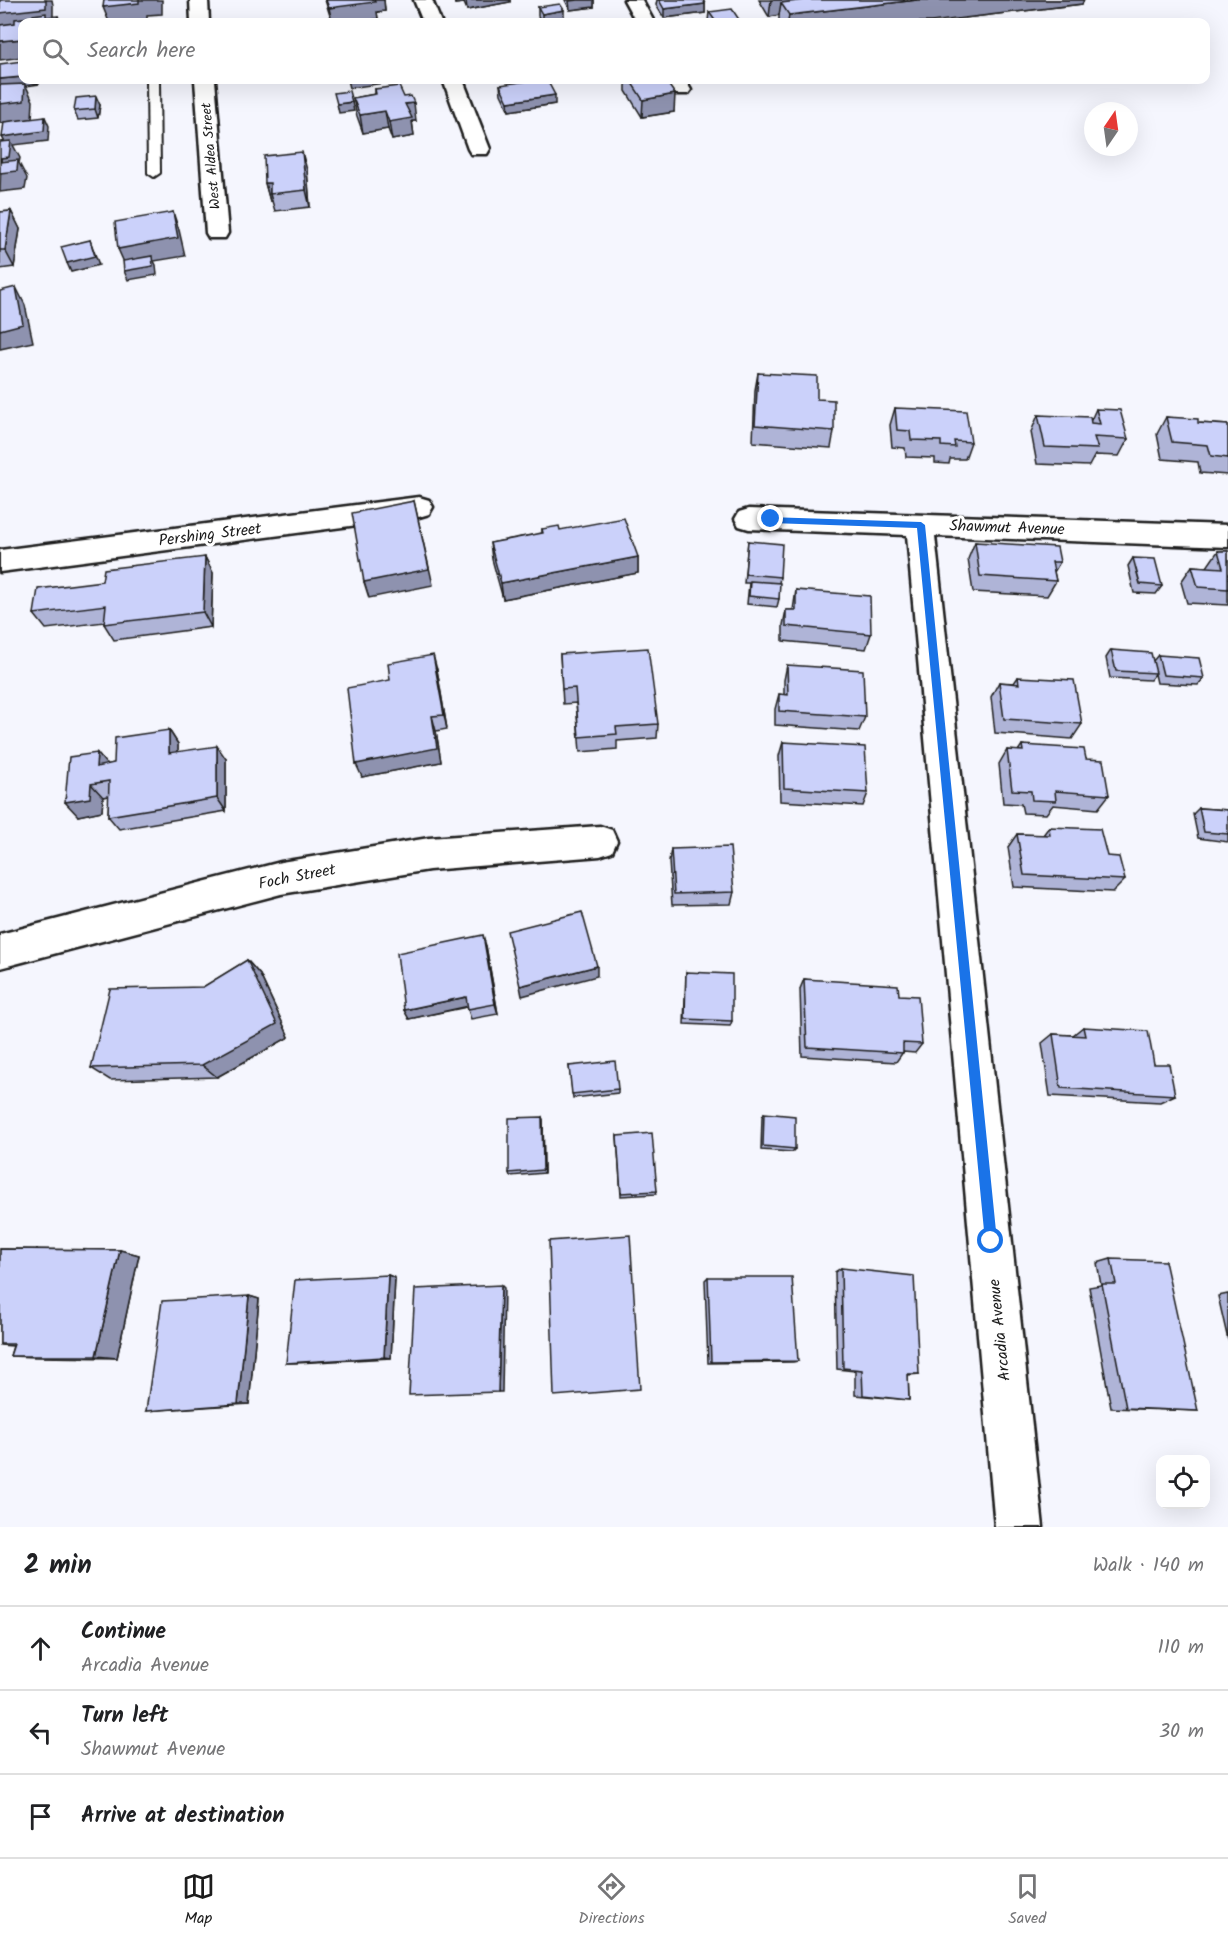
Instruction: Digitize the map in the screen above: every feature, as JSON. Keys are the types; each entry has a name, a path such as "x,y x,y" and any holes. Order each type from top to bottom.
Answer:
{"street":[{"path":"198,0 200,18"},
{"path":"423,0 430,18"},
{"path":"633,0 643,18"},
{"name":"West Aldea Street","path":"205,84 217,233"},
{"path":"454,84 479,150"},
{"name":"Pershing Street","path":"0,561 419,507"},
{"name":"Shawmut Avenue","path":"749,519 1228,536"},
{"name":"Arcadia Avenue","path":"921,525 1019,1527"},
{"name":"Foch Street","path":"0,951 281,878 429,854 600,841"}],"lane":[{"path":"153,84 154,173"}],"building":[{"path":"0,0 46,0 46,8 0,13"},
{"path":"104,0 139,0 139,3 103,7"},
{"path":"326,0 374,0 375,2 329,8"},
{"path":"659,0 703,0 705,4 664,9"},
{"path":"806,0 917,0 789,15 781,3"},
{"path":"560,4 564,10 542,14 538,7"},
{"path":"732,9 738,18 713,18 709,12"},
{"path":"46,13 46,17 58,16 58,18 24,18"},
{"path":"15,19 18,19 18,39 0,41 0,25 15,23"},
{"path":"18,62 18,77 0,79 0,64"},
{"path":"25,84 24,101 0,104 0,85"},
{"path":"549,84 555,95 508,102 500,85"},
{"path":"633,84 668,84 675,94 643,100"},
{"path":"399,86 404,97 411,96 414,103 405,104 412,118 389,122 385,111 360,115 353,98 376,94 375,89"},
{"path":"349,91 352,102 337,104 334,93"},
{"path":"96,96 95,109 74,111 76,98"},
{"path":"45,117 44,131 2,137 4,122"},
{"path":"11,141 9,157 1,158 1,162 18,160 17,171 0,173 0,142"},
{"path":"302,152 306,190 270,194 270,183 265,183 264,156"},
{"path":"11,211 5,250 0,250 0,212"},
{"path":"173,212 178,238 118,249 115,222"},
{"path":"90,240 95,256 67,263 61,247"},
{"path":"152,256 153,266 124,271 123,261"},
{"path":"16,287 23,324 0,330 0,291"},
{"path":"758,373 817,376 817,399 834,400 834,431 755,425"},
{"path":"895,408 966,411 971,442 954,441 955,447 941,446 941,441 911,440 910,431 897,430"},
{"path":"1096,409 1120,410 1128,439 1094,437 1098,449 1045,447 1038,415 1090,417 1091,423 1100,424"},
{"path":"1166,417 1198,419 1198,423 1228,425 1228,458 1211,456 1208,445 1172,442"},
{"path":"414,501 429,569 364,582 352,513"},
{"path":"624,518 638,557 501,583 490,543 543,533 542,529 559,526 560,530"},
{"path":"748,541 782,544 780,577 745,574"},
{"path":"975,542 1057,547 1060,562 1052,562 1056,581 980,576"},
{"path":"1218,551 1228,551 1228,589 1198,587 1192,566 1223,568"},
{"path":"205,557 203,612 104,624 106,605 34,614 38,589 102,581 104,569"},
{"path":"1133,558 1155,559 1162,586 1140,584"},
{"path":"750,581 780,583 779,599 749,596"},
{"path":"796,590 870,596 871,634 786,626 786,610 796,610"},
{"path":"648,648 658,724 616,727 617,734 579,737 575,688 562,689 560,654"},
{"path":"1111,650 1151,653 1156,673 1116,671"},
{"path":"433,655 444,715 432,716 437,748 356,764 347,688 390,680 388,663"},
{"path":"1158,655 1199,658 1204,678 1163,675"},
{"path":"787,665 863,670 865,717 779,711 779,694 788,695"},
{"path":"1018,677 1074,680 1082,724 1004,719 999,682 1019,684"},
{"path":"169,730 169,753 217,746 217,798 108,816 109,781 91,784 90,798 65,802 69,757 97,753 96,767 114,763 115,738"},
{"path":"783,742 865,747 868,793 784,788"},
{"path":"1022,745 1084,749 1086,759 1103,760 1109,795 1055,791 1056,801 1032,800 1031,791 1012,790 1007,750 1023,751"},
{"path":"1199,808 1228,810 1228,834 1204,832"},
{"path":"1049,827 1100,829 1107,856 1119,857 1125,880 1024,875 1017,834 1050,835"},
{"path":"730,847 734,892 674,894 671,849"},
{"path":"582,912 597,966 520,986 507,931"},
{"path":"483,935 495,1004 468,1009 466,997 404,1010 397,953"},
{"path":"247,960 277,1024 202,1065 91,1068 110,989 203,987"},
{"path":"686,972 732,974 732,1021 685,1019"},
{"path":"804,979 898,985 899,995 918,996 922,1044 903,1043 903,1053 807,1047"},
{"path":"1083,1027 1148,1031 1154,1064 1169,1064 1175,1095 1061,1088 1053,1034 1085,1036"},
{"path":"615,1061 618,1089 572,1094 569,1066"},
{"path":"764,1113 795,1116 795,1149 763,1146"},
{"path":"542,1117 543,1170 509,1173 509,1118"},
{"path":"652,1133 657,1191 621,1193 617,1136"},
{"path":"630,1235 640,1389 554,1396 549,1241"},
{"path":"0,1249 120,1250 96,1356 10,1356 14,1344 0,1344"},
{"path":"1111,1259 1165,1261 1198,1411 1126,1408 1102,1284 1116,1284"},
{"path":"841,1268 914,1276 919,1374 908,1374 909,1400 863,1395 862,1370 843,1368"},
{"path":"388,1275 384,1357 286,1363 295,1280"},
{"path":"708,1277 792,1277 798,1361 711,1362"},
{"path":"501,1285 498,1392 409,1395 415,1289"},
{"path":"249,1296 238,1404 146,1411 162,1301"}],"route":[{"path":"771,519 921,525 991,1241"}]}
